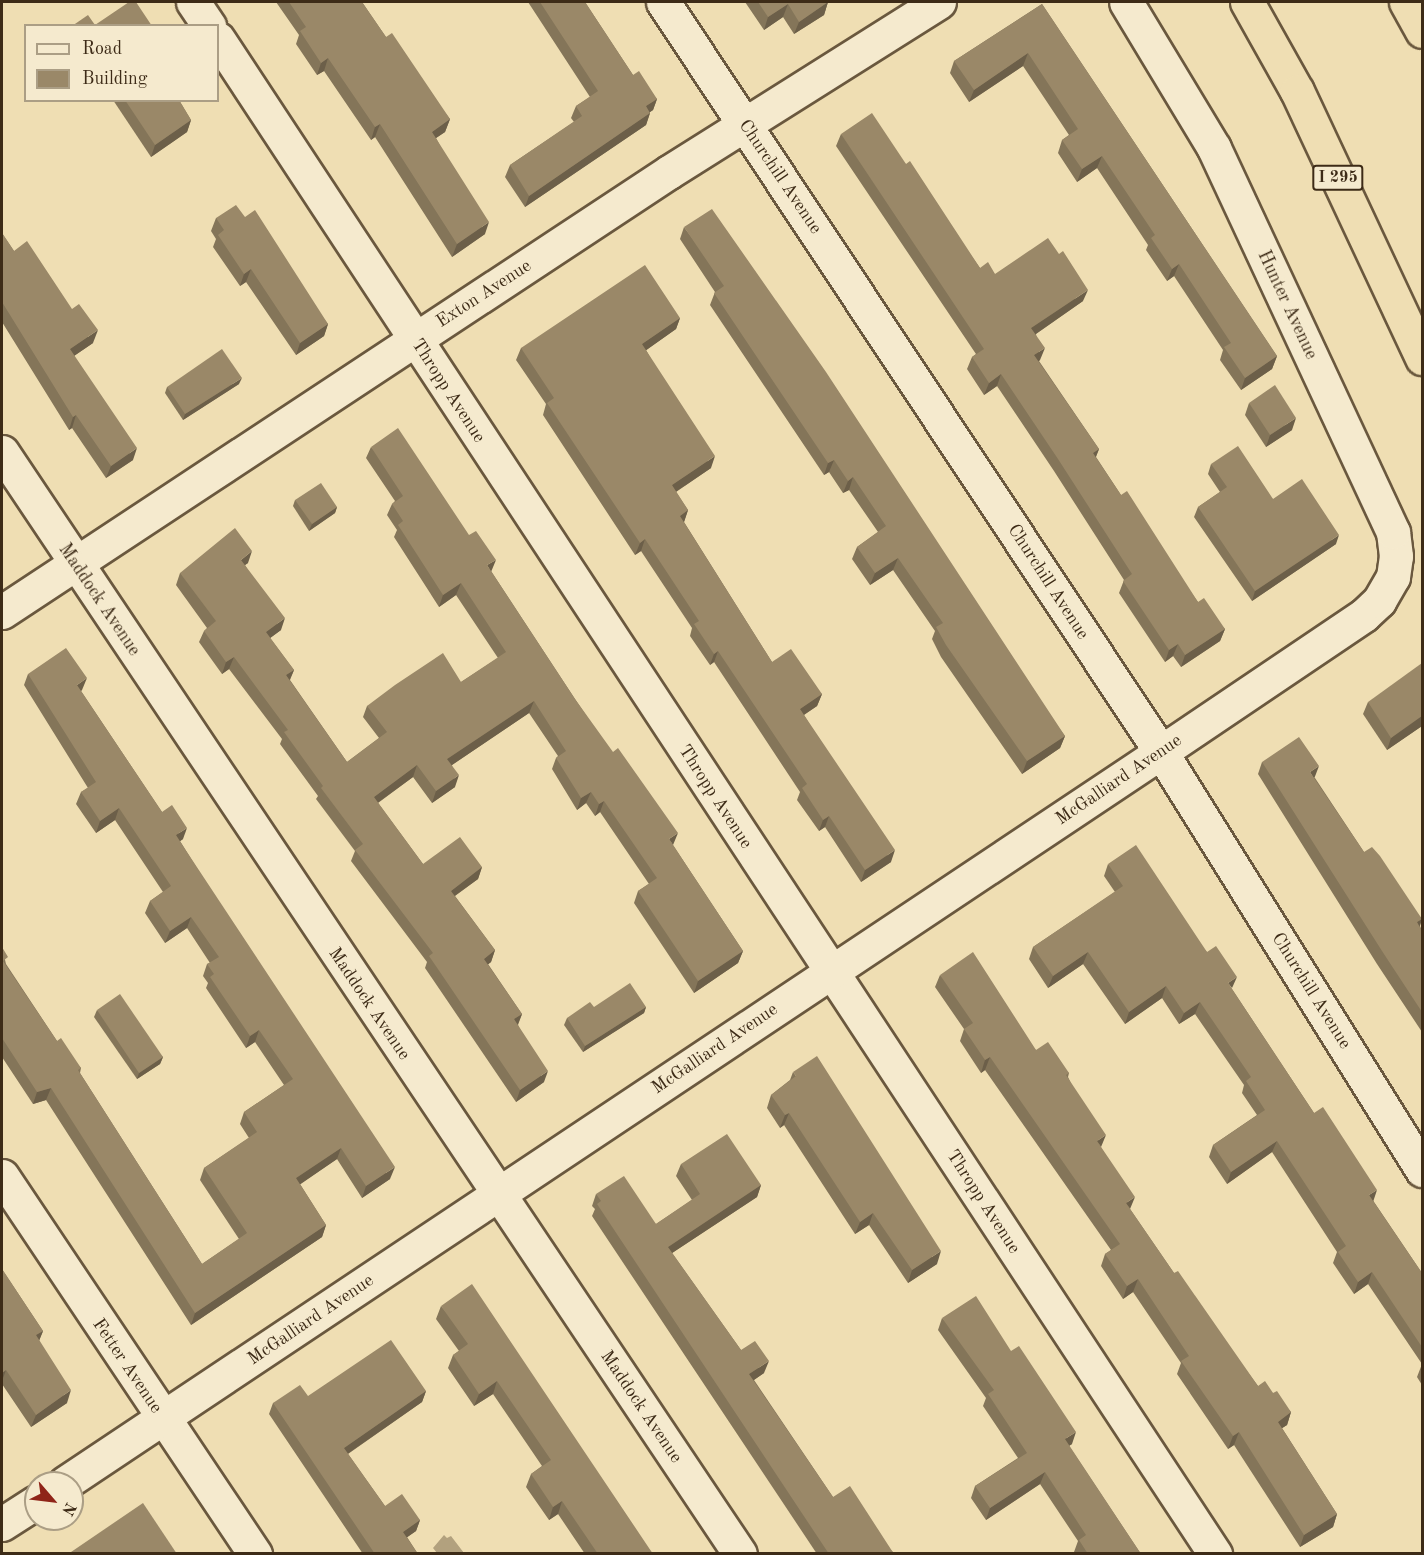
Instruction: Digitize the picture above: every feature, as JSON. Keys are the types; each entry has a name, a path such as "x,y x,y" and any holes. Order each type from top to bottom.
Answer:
{"highway":[{"name":"I 295","path":"1247,2 1297,91 1422,358"},
{"path":"1406,2 1422,31"}],"street":[{"path":"193,2 208,24"},
{"name":"Churchill Avenue","path":"663,2 1161,752 1422,1170"},
{"name":"Exton Avenue","path":"2,612 745,124 939,2"},
{"name":"Hunter Avenue","path":"1126,2 1214,147 1393,532 1396,556 1393,577 1379,601 1364,615"},
{"name":"Thropp Avenue","path":"219,41 1215,1554"},
{"name":"Maddock Avenue","path":"2,452 74,564 740,1554"},
{"name":"McGalliard Avenue","path":"83,1471 1364,615"},
{"name":"Fetter Avenue","path":"2,1176 255,1554"},
{"path":"2,1524 24,1510"}],"shaded area":[{"path":"444,1535 447,1538 451,1536 464,1553 437,1553 433,1548"}],"building":[{"path":"129,2 136,2 151,24 96,24"},
{"path":"289,2 362,2 386,37 392,33 450,119 432,132 489,222 457,244 380,124 375,127 328,58 321,63 300,31 306,27"},
{"path":"540,2 585,2 633,75 639,71 657,99 646,106 650,113 529,196 510,165 582,116 576,106 598,91"},
{"path":"758,2 828,2 799,22 788,4 768,17"},
{"path":"1042,4 1277,356 1245,378 1224,347 1231,343 1179,264 1172,269 1151,238 1155,235 1102,156 1082,169 1062,140 1078,129 1028,53 974,90 954,61"},
{"path":"88,15 94,24 75,24"},
{"path":"126,102 180,102 191,120 155,145"},
{"path":"872,113 906,164 910,161 980,268 988,262 995,274 1048,238 1059,254 1063,251 1088,290 1031,328 1045,348 1034,355 1099,449 1093,453 1121,495 1127,491 1198,602 1204,598 1225,629 1185,655 1178,644 1169,650 1123,581 1132,574 1001,374 989,383 972,357 984,349 841,134"},
{"path":"236,205 245,217 255,210 328,324 300,343 251,269 244,274 218,235 224,230 216,218"},
{"path":"712,209 826,372 1065,736 1027,761 946,645 936,627 943,623 898,558 875,573 857,547 886,526 853,477 848,481 834,460 828,463 714,293 724,286 684,227"},
{"path":"2,233 14,251 27,241 72,309 79,304 98,330 70,349 137,448 111,466 76,415 73,417 2,302"},
{"path":"645,265 680,318 642,344 715,456 672,485 688,510 680,516 772,662 791,649 822,694 800,709 895,850 865,870 829,816 823,820 802,788 807,784 718,651 714,654 694,624 699,621 645,539 640,543 547,403 554,398 521,348"},
{"path":"222,349 242,378 185,414 167,387"},
{"path":"1275,385 1296,418 1270,435 1249,403"},
{"path":"398,428 469,535 476,531 496,560 487,565 575,699 613,752 618,748 678,833 669,839 743,951 698,981 638,891 657,878 604,801 599,804 591,792 581,798 556,758 566,751 534,701 447,759 459,775 436,791 417,765 374,797 423,864 460,837 482,867 451,891 495,950 484,959 522,1014 514,1019 548,1071 520,1090 429,956 433,953 355,850 363,844 321,788 323,786 284,732 288,730 234,657 226,662 204,631 216,621 180,573 235,528 252,551 241,560 285,618 266,632 294,670 286,675 347,762 387,732 367,706 395,685 443,653 461,682 506,652 461,583 443,595 398,525 403,521 392,504 403,496 371,447"},
{"path":"1238,446 1273,499 1302,479 1339,535 1255,591 1198,507 1227,487 1211,464"},
{"path":"321,483 337,507 312,524 295,500"},
{"path":"66,648 87,678 77,685 162,812 172,805 187,828 176,835 395,1167 366,1186 341,1148 296,1178 326,1225 195,1313 51,1088 37,1092 2,1038 2,947 8,957 3,961 57,1041 61,1038 81,1068 78,1070 202,1264 247,1233 204,1168 257,1132 244,1112 293,1079 259,1030 250,1036 210,977 214,974 207,964 219,957 191,917 170,931 150,901 171,886 119,808 100,821 81,792 96,782 28,674"},
{"path":"1422,663 1422,716 1391,738 1368,702"},
{"path":"1299,737 1319,766 1310,772 1364,852 1372,847 1380,856 1422,919 1417,922 1422,931 1422,1012 1262,762"},
{"path":"1136,845 1207,952 1216,946 1237,977 1228,983 1314,1113 1323,1107 1377,1190 1369,1195 1422,1273 1422,1347 1372,1272 1358,1282 1338,1252 1346,1246 1277,1141 1231,1172 1213,1145 1265,1110 1246,1081 1251,1077 1200,1002 1184,1013 1166,986 1129,1012 1088,952 1053,976 1033,947 1123,886 1108,864"},
{"path":"973,952 1036,1050 1048,1042 1069,1073 1066,1075 1106,1135 1097,1141 1135,1197 1126,1203 1174,1273 1178,1271 1258,1386 1265,1381 1273,1393 1277,1391 1291,1412 1278,1422 1337,1514 1304,1535 1239,1432 1233,1436 1181,1361 1189,1356 1138,1279 1127,1286 1105,1254 1120,1244 990,1057 985,1060 964,1029 973,1023 940,975"},
{"path":"630,983 646,1007 585,1046 567,1018 590,1002 594,1007"},
{"path":"120,994 163,1057 139,1073 97,1010"},
{"path":"817,1056 941,1251 912,1270 873,1213 860,1222 789,1113 785,1115 771,1095 796,1076 793,1072"},
{"path":"727,1134 761,1185 668,1247 741,1350 755,1341 769,1361 749,1374 833,1497 850,1486 894,1554 829,1554 597,1204 601,1201 596,1194 624,1176 656,1224 700,1194 681,1164"},
{"path":"2,1269 43,1331 36,1335 71,1390 36,1415 6,1370 2,1373"},
{"path":"472,1284 653,1554 598,1554 562,1501 553,1507 531,1474 551,1460 497,1381 479,1394 453,1355 468,1344 441,1306"},
{"path":"976,1296 1011,1351 1019,1346 1076,1432 1065,1439 1141,1554 1088,1554 1079,1540 1086,1535 1045,1472 990,1508 975,1486 1027,1453 988,1394 994,1390 942,1318"},
{"path":"391,1340 426,1391 344,1448 385,1506 402,1494 420,1520 403,1532 418,1554 375,1554 273,1403 300,1385 308,1396"},
{"path":"143,1503 177,1554 72,1554 71,1552"}]}
